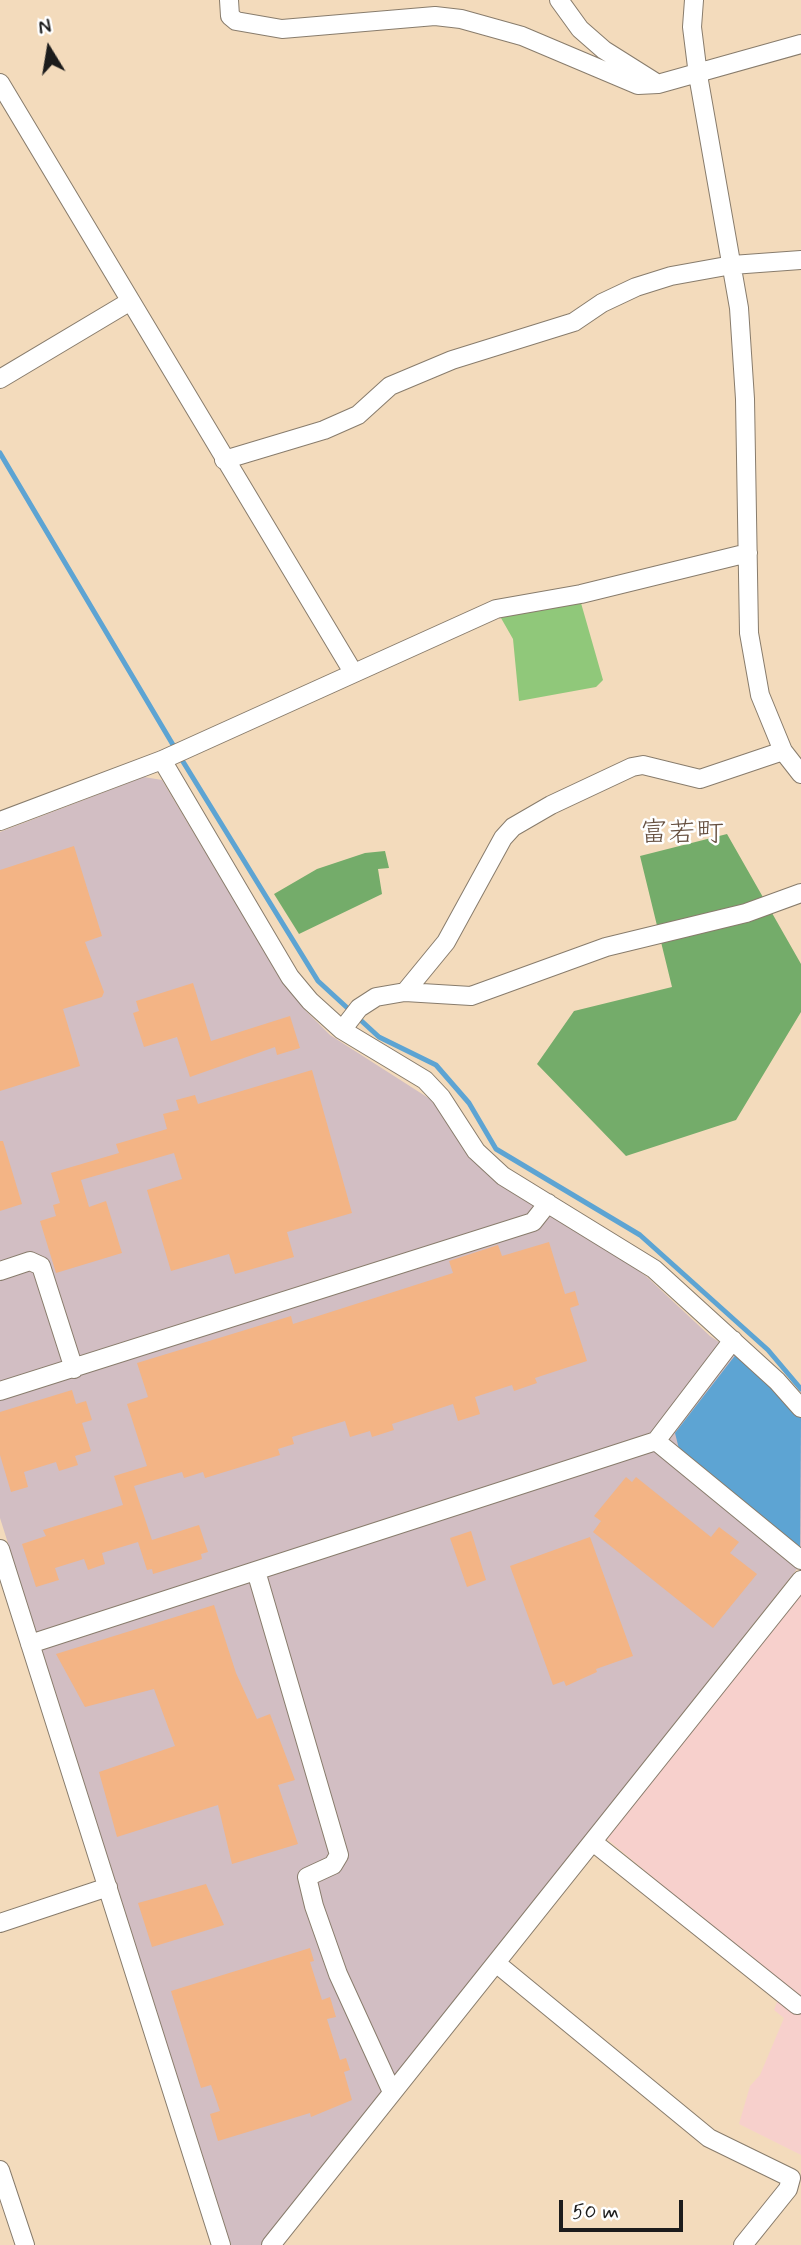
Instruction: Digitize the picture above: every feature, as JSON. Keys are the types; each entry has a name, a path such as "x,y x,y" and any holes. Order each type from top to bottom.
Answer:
{"street":[{"path":"229,0 230,16 236,21 282,29 435,16 461,19 522,36 638,85 658,84 698,75 801,44"},
{"path":"559,0 580,29 604,50 658,84"},
{"path":"694,0 692,27 698,75 739,308 744,386 750,633 760,695 783,751 801,774"},
{"path":"0,83 353,672"},
{"path":"224,460 324,430 358,415 390,386 452,360 574,321 602,303 636,287 671,276 732,265 801,260"},
{"path":"0,379 129,302"},
{"path":"0,821 174,755 496,609 581,594 748,553"},
{"path":"405,992 446,942 503,838 513,827 551,805 632,767 643,765 700,779 783,751"},
{"path":"174,755 290,977 310,1001 350,1019 425,1080 441,1097 476,1151 503,1176 654,1269 733,1340 801,1408"},
{"path":"350,1019 376,997 405,992 471,996 606,947 746,913 801,893"},
{"path":"0,1391 533,1222 548,1203"},
{"path":"0,1271 30,1261 41,1266 74,1369"},
{"path":"30,1644 656,1441 733,1340"},
{"path":"656,1441 801,1560"},
{"path":"0,1549 4,1578 30,1644 221,2245"},
{"path":"256,1571 339,1855 333,1866 307,1877 314,1906 338,1974 392,2092"},
{"path":"271,2245 801,1580"},
{"path":"593,1842 797,2005"},
{"path":"0,1923 108,1887"},
{"path":"496,1963 709,2138 791,2178 788,2189 743,2245"},
{"path":"0,2170 25,2245"}],"shaded area":[{"path":"144,777 162,780 275,969 306,1011 330,1035 430,1099 495,1181 616,1254 647,1277 710,1336 737,1354 801,1417 801,1564 261,2245 231,2245 0,1518 0,832"},
{"path":"801,1592 801,2155 739,2124 750,2086 760,2075 784,2018 774,2010 783,1986 607,1839"}],"green space":[{"path":"581,603 603,680 596,687 519,701 513,639 501,618 533,609"},
{"path":"727,834 801,964 801,1012 736,1120 626,1156 537,1064 574,1011 672,987 640,856"},
{"path":"385,851 389,868 378,869 382,894 299,934 274,894 317,869 365,853"}],"water":[{"path":"737,1353 801,1417 800,1547 679,1449 675,1433"}],"building":[{"path":"74,846 102,936 85,942 104,992 102,997 63,1009 80,1066 0,1091 0,870"},
{"path":"193,983 211,1041 290,1016 300,1048 277,1055 275,1047 190,1077 177,1037 144,1047 133,1013 139,1011 136,1001"},
{"path":"312,1070 352,1213 287,1232 294,1257 235,1274 229,1254 171,1271 147,1190 182,1179 174,1153 81,1180 89,1207 106,1201 122,1253 56,1273 40,1221 56,1216 53,1205 60,1203 51,1173 119,1153 116,1144 167,1129 163,1114 179,1110 176,1100 195,1095 198,1104"},
{"path":"0,1141 3,1141 22,1204 0,1211"},
{"path":"549,1242 565,1294 575,1291 579,1305 570,1308 587,1361 535,1378 537,1383 514,1391 512,1385 475,1397 480,1414 458,1421 453,1404 392,1424 394,1430 372,1437 370,1431 350,1437 345,1421 292,1437 294,1444 278,1449 280,1455 205,1478 203,1472 184,1478 182,1472 134,1486 152,1540 199,1525 208,1552 201,1554 202,1559 153,1574 152,1569 147,1570 138,1542 102,1553 105,1564 88,1570 84,1559 55,1568 59,1580 36,1587 22,1544 46,1536 43,1530 123,1505 114,1476 147,1466 127,1404 148,1397 137,1363 291,1316 293,1324 453,1273 449,1261 498,1245 502,1256"},
{"path":"72,1390 76,1404 86,1401 92,1420 82,1423 91,1451 75,1456 78,1465 59,1471 56,1462 24,1472 28,1487 11,1492 0,1455 0,1412"},
{"path":"626,1477 632,1482 636,1477 711,1537 719,1527 739,1542 730,1553 757,1574 713,1628 593,1532 601,1521 594,1516"},
{"path":"471,1531 486,1580 467,1587 450,1538"},
{"path":"590,1537 633,1656 596,1669 597,1672 566,1686 564,1681 553,1685 510,1566"},
{"path":"214,1605 236,1673 257,1719 270,1714 295,1780 278,1785 298,1844 232,1864 218,1805 117,1837 99,1772 175,1746 154,1689 85,1707 56,1654"},
{"path":"206,1884 224,1925 152,1947 138,1903"},
{"path":"310,1948 314,1961 310,1962 322,2000 330,1997 336,2017 327,2019 340,2060 346,2058 350,2070 344,2072 352,2100 311,2117 310,2113 218,2141 210,2114 220,2111 211,2085 201,2088 171,1991"}],"waterway":[{"path":"0,453 182,760 318,981 379,1037 436,1065 469,1103 496,1149 640,1235 768,1350 801,1389"}],"district":[{"name":"富若町","path":"682,835"}]}
